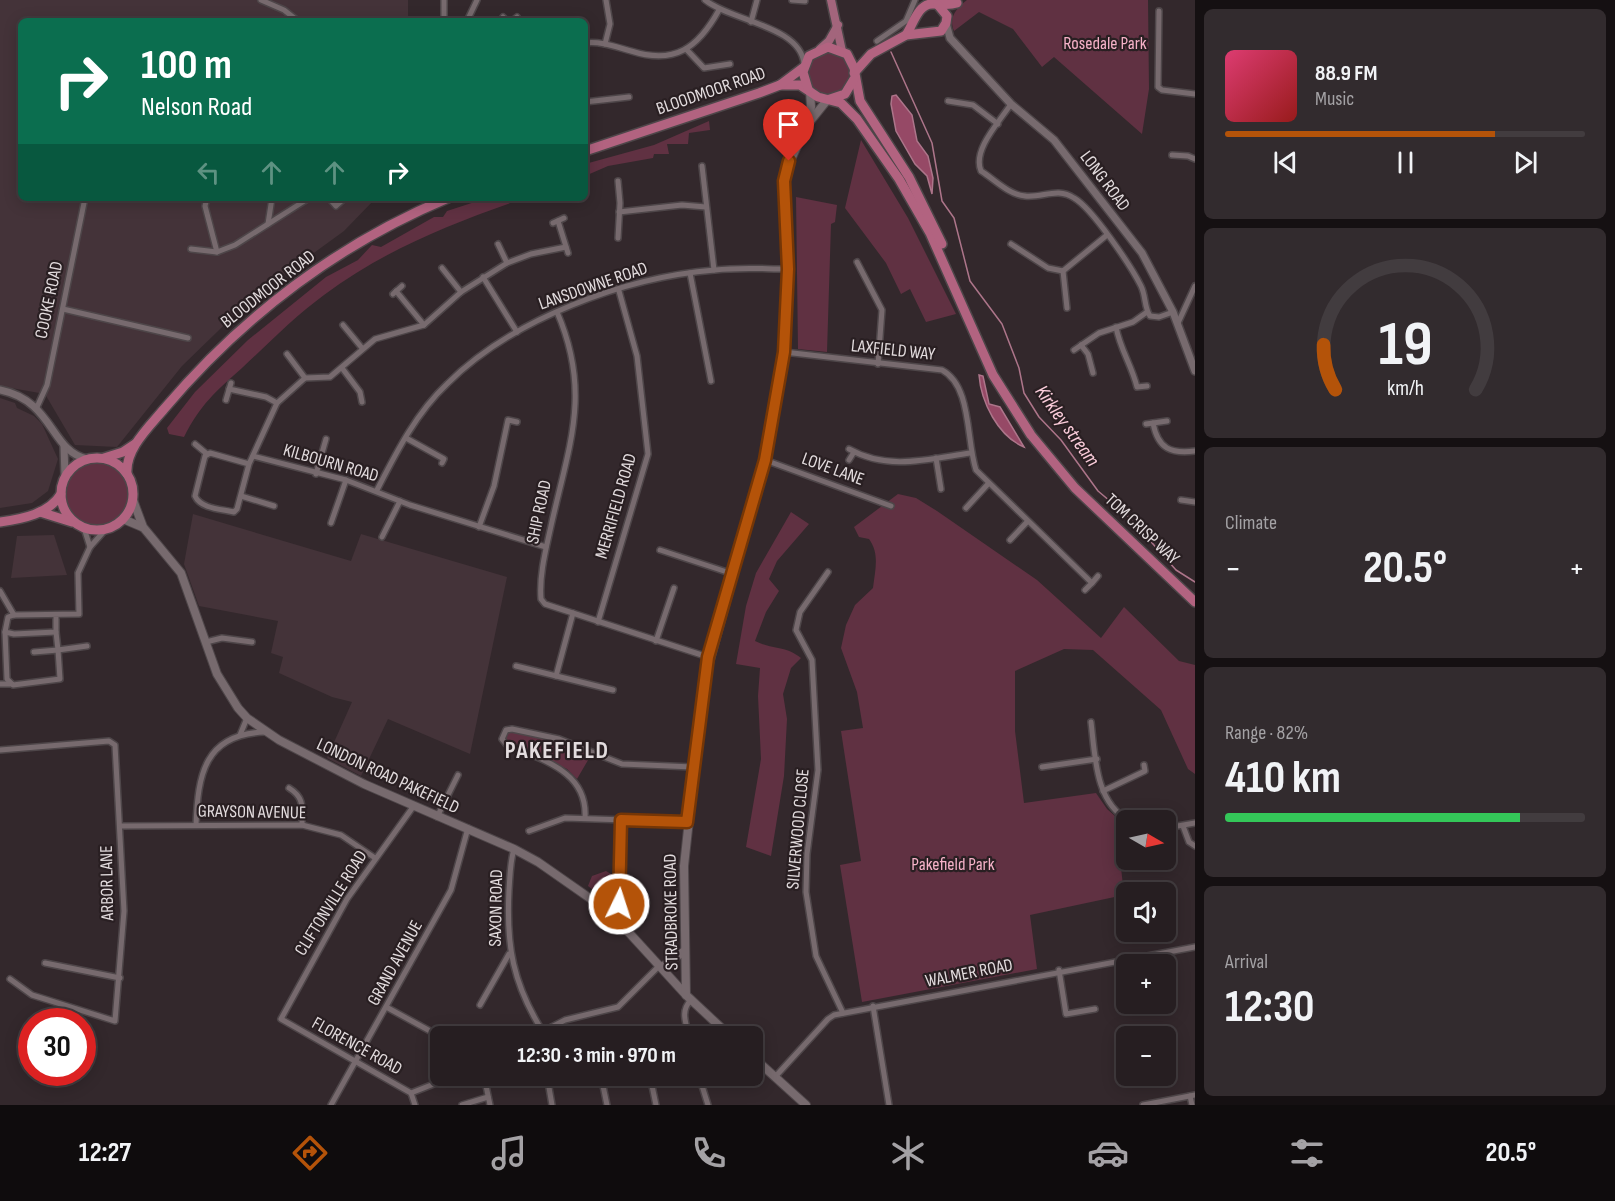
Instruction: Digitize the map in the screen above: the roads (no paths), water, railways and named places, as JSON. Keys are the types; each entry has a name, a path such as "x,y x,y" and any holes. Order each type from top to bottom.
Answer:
{"highway":[{"path":"906,35 926,5 959,2"},
{"path":"780,85 804,66 818,50 828,47 856,56 871,54 906,35 941,30 959,2"},
{"path":"935,3 945,11 947,22"},
{"path":"918,14 919,27 930,33"},
{"path":"843,51 851,62 861,101 892,148 928,213 955,274 975,331 1004,392"},
{"path":"829,99 845,94 854,75 871,54"},
{"path":"804,66 803,79 809,90"},
{"path":"780,85 800,85 818,97 845,105 857,119 915,206 941,254 984,357 1004,392"},
{"name":"BLOODMOOR ROAD","path":"588,150 780,85"},
{"name":"BLOODMOOR ROAD","path":"127,474 126,465 137,443 201,367 274,301 352,246 442,201"},
{"name":"TOM CRISP WAY","path":"1004,392 1031,435 1075,488 1195,602"},
{"name":"BLOODMOOR ROAD","path":"104,458 123,452 137,443"},
{"path":"0,522 40,512 56,503 65,477 78,463 87,459 104,458 121,467 131,482 133,500 123,519 106,529 84,528 40,512"},
{"path":"61,494 64,510 75,523"}],"main road":[{"path":"831,0 843,51"},
{"path":"818,50 829,40 838,25"},
{"name":"STRADBROKE ROAD","path":"807,125 811,107 809,90"},
{"name":"STRADBROKE ROAD","path":"688,998 686,957 683,952 687,822 708,657 765,460 784,352 788,269 784,181 791,153 807,125 829,99"},
{"path":"133,500 143,527"},
{"path":"123,519 143,527"},
{"name":"LONDON ROAD PAKEFIELD","path":"143,527 181,573 217,674 238,708 247,718 266,732 412,807 468,828 538,862 611,913 688,998 719,1026"},
{"path":"661,966 683,952"},
{"path":"763,1066 806,1105"}],"street":[{"path":"261,0 284,10 294,18"},
{"path":"444,0 444,18"},
{"path":"468,18 477,0"},
{"path":"605,44 610,24 606,0"},
{"path":"705,0 719,10 778,32 799,48 818,50"},
{"path":"751,22 758,0"},
{"path":"792,0 802,4"},
{"path":"877,41 906,21 915,0"},
{"path":"918,14 922,0"},
{"path":"588,44 605,44 648,56 662,57 686,49 702,37 719,10"},
{"path":"1161,15 1158,87 1162,90 1195,94"},
{"name":"LONG ROAD","path":"947,22 950,39 1011,104 1054,140 1142,253 1178,323 1195,371"},
{"path":"930,33 950,39"},
{"path":"799,48 804,66"},
{"path":"686,49 704,68 722,63 730,64"},
{"path":"588,102 626,97 622,89"},
{"path":"952,99 973,105 998,124"},
{"path":"1011,104 978,158 981,171 1015,194 1024,196 1061,192 1074,197 1107,235 1140,284 1146,297 1147,312"},
{"path":"1172,155 1195,159"},
{"path":"704,169 714,270"},
{"path":"616,183 620,235"},
{"name":"COOKE ROAD","path":"37,407 47,385 84,201"},
{"path":"206,201 205,206 217,252"},
{"path":"268,224 272,201"},
{"path":"191,249 217,252 235,245 304,201"},
{"path":"619,212 682,205 706,207"},
{"path":"207,454 195,496 197,501 234,512 241,496 249,465 277,403 305,378 325,379 342,368 362,348 383,336 424,325 461,292 507,262 567,250 558,221"},
{"path":"1063,272 1107,235"},
{"path":"1018,248 1023,241"},
{"path":"498,243 507,262"},
{"path":"1011,244 1048,268 1063,272"},
{"path":"857,262 882,310 878,364"},
{"path":"442,268 461,292"},
{"name":"LANSDOWNE ROAD","path":"377,490 426,407 446,384 477,357 517,332 557,312 619,291 690,273 714,270 788,269"},
{"path":"1063,272 1067,308"},
{"path":"690,273 711,381"},
{"path":"483,277 517,332"},
{"path":"402,286 394,293 424,325"},
{"path":"1178,323 1195,286"},
{"name":"MERRIFIELD ROAD","path":"598,622 648,454 637,356 619,291"},
{"path":"1059,300 1066,300"},
{"path":"63,309 188,338"},
{"name":"SHIP ROAD","path":"557,312 572,353 577,398 546,547 541,599 545,603 598,622 708,657"},
{"path":"1147,312 1156,317 1173,312"},
{"path":"1074,350 1099,333 1133,322 1147,312"},
{"path":"343,324 362,348"},
{"path":"1116,327 1118,340 1131,364 1137,387"},
{"path":"1081,345 1088,354 1093,373"},
{"name":"LAXFIELD WAY","path":"784,352 942,370 950,374 963,397 970,453 976,470 1092,583"},
{"path":"287,354 305,378"},
{"path":"342,368 360,392 362,402"},
{"path":"226,400 230,386 266,397 277,403"},
{"path":"1129,388 1147,386"},
{"path":"0,390 20,396 37,407 47,418 64,446 74,455 87,459"},
{"path":"500,419 517,422"},
{"path":"479,527 494,486 508,420"},
{"path":"1146,424 1167,421"},
{"path":"1154,423 1160,444 1167,450 1195,451"},
{"path":"406,438 443,461 447,452"},
{"path":"316,474 326,439"},
{"path":"195,444 207,454 249,465"},
{"path":"64,446 65,477"},
{"path":"849,460 852,450 872,460 891,463 970,453"},
{"name":"KILBOURN ROAD","path":"253,456 346,480 377,490 400,501 546,547"},
{"path":"936,458 941,489"},
{"name":"LOVE LANE","path":"765,460 891,506"},
{"path":"331,524 346,480"},
{"path":"966,508 988,484"},
{"path":"241,496 274,506"},
{"path":"1181,500 1195,502"},
{"path":"382,537 400,501"},
{"path":"1010,540 1027,522"},
{"path":"84,528 90,547"},
{"path":"10,684 3,667 5,622 8,617 14,615 78,615 81,612 78,573 90,547 106,529"},
{"path":"660,550 733,574"},
{"name":"SILVERWOOD CLOSE","path":"828,572 800,612 796,630 812,660 818,770 807,854 806,892 816,956 843,1013"},
{"path":"1085,590 1098,576"},
{"path":"822,580 828,585"},
{"path":"656,641 674,588"},
{"path":"0,591 14,615"},
{"path":"556,676 573,613"},
{"path":"0,684 13,686 60,679 56,616"},
{"path":"5,632 14,634 56,632"},
{"path":"206,642 222,638 252,642"},
{"path":"34,652 87,646"},
{"path":"516,666 613,690"},
{"path":"240,735 247,718"},
{"path":"1089,726 1103,791 1118,810"},
{"path":"585,818 584,796 572,776 506,744 502,739 506,730 512,729 559,739 622,764 693,767"},
{"path":"196,825 198,789 206,763 223,744 240,735 266,732"},
{"name":"ARBOR LANE","path":"0,750 109,741 115,746 121,826 124,911 115,1021 32,995 10,979"},
{"path":"1042,767 1049,763 1097,759"},
{"path":"1103,791 1144,768"},
{"path":"437,817 458,775"},
{"path":"289,788 299,794 303,801 302,825"},
{"name":"CLIFTONVILLE ROAD","path":"281,1018 347,899 412,807"},
{"path":"529,831 555,820 585,818 687,822"},
{"path":"611,913 619,904 621,820"},
{"path":"1176,827 1195,823"},
{"name":"GRAYSON AVENUE","path":"121,826 302,825 341,835 375,858"},
{"path":"1183,826 1189,842 1195,846"},
{"name":"GRAND AVENUE","path":"332,1105 388,1008 451,891 468,828"},
{"name":"SAXON ROAD","path":"514,849 508,909 510,954 527,1006 539,1026"},
{"name":"WALMER ROAD","path":"775,1077 828,1019 843,1013 1059,970 1195,947"},
{"path":"480,1005 510,954"},
{"path":"45,963 120,978"},
{"path":"554,1026 565,1020 618,1007 661,966"},
{"path":"1059,970 1066,1014 1095,1010"},
{"path":"687,1026 684,1013 688,998"},
{"path":"873,1006 889,1105"},
{"path":"388,1008 430,1031"},
{"name":"FLORENCE ROAD","path":"281,1018 356,1063 411,1092 431,1086"},
{"path":"486,1086 490,1105"},
{"path":"548,1086 552,1105"},
{"path":"603,1086 607,1105"},
{"path":"652,1086 656,1105"},
{"path":"702,1086 708,1105"},
{"path":"411,1092 415,1105"},
{"path":"1143,1105 1192,1096 1192,1105"},
{"path":"462,1105 488,1097"}],"waterway":[{"name":"Kirkley stream","path":"891,52 932,143 942,201 954,218 970,281 1002,324 1019,368 1024,393 1039,417 1061,440 1098,491 1130,518 1176,570 1195,582"}],"district":[{"name":"PAKEFIELD","path":"557,750"}],"park label":[{"name":"Rosedale Park","path":"1105,43"},
{"name":"Pakefield Park","path":"953,864"}]}
